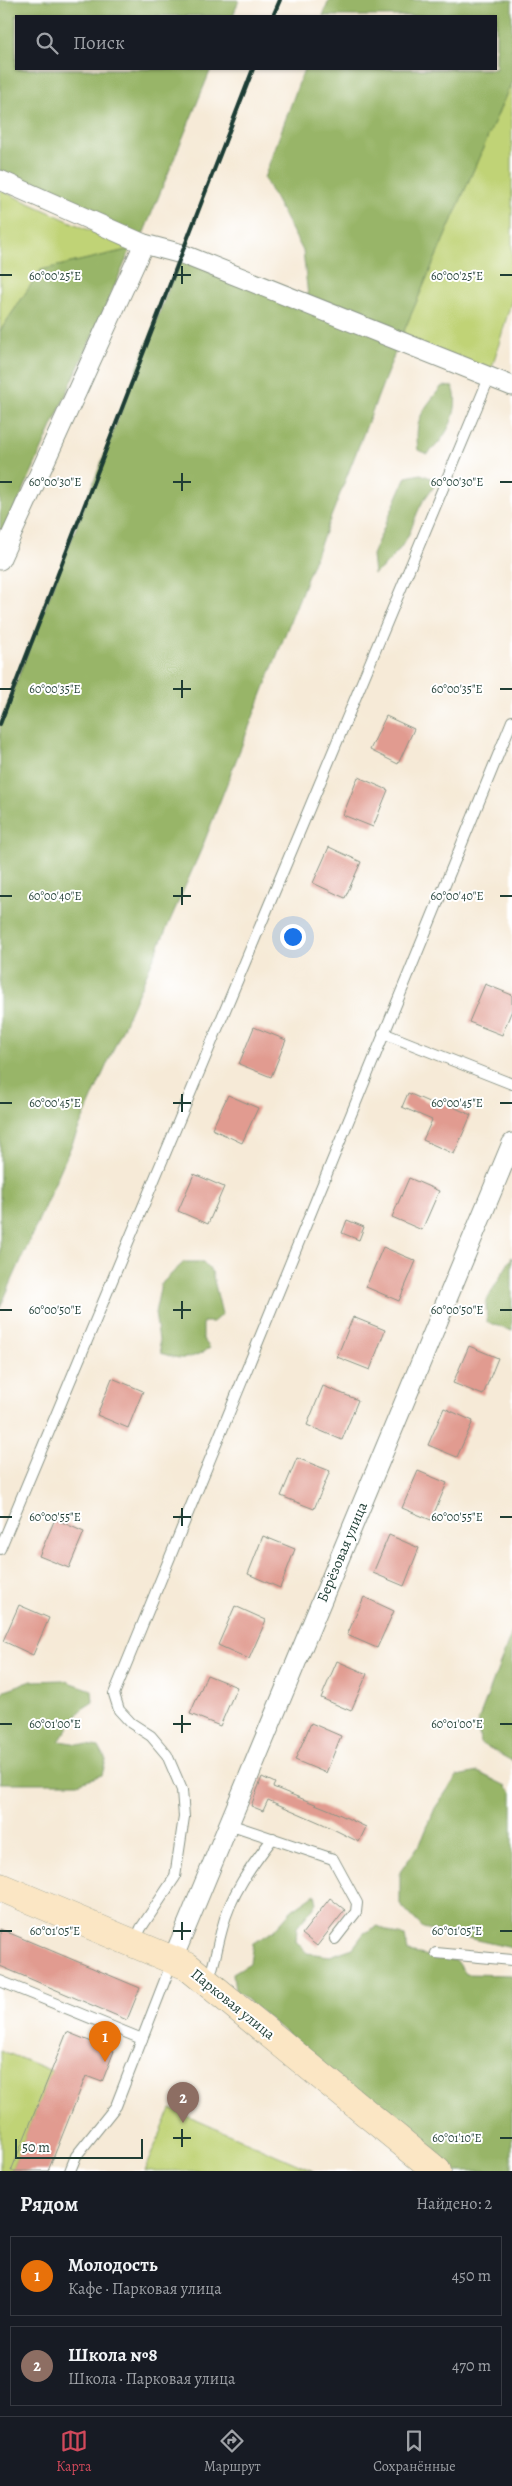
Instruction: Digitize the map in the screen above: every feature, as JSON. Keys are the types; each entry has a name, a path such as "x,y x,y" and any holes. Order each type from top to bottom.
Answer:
{"street":[{"path":"0,180 144,244 182,254 512,386"},
{"path":"0,560 144,244"},
{"name":"Берёзовая улица","path":"172,1961 512,1143"},
{"name":"Парковая улица","path":"0,1887 187,1966 437,2171"}],"lane":[{"path":"0,1549 489,378"},
{"path":"134,1944 141,1928 175,1876 184,1817 182,1790 166,1755 151,1736 131,1723 119,1710 114,1694 512,721"},
{"path":"384,1033 512,1084"},
{"path":"230,1824 333,1859 357,1903 356,1912 335,1939"},
{"path":"207,1983 218,1951 222,1928 232,1902 248,1873 273,1838"},
{"path":"436,1952 512,1960"},
{"path":"70,2171 76,2156 116,2106 172,1961"},
{"path":"0,1981 142,2039"}],"green space":[{"path":"0,0 239,0 233,15 15,15 15,70 211,70 142,237 0,171"},
{"path":"329,0 512,0 512,81 400,340 201,850 0,1308 0,724 182,254 309,305 303,251 264,178 304,70 497,70 497,15 323,15"},
{"path":"512,81 512,299 489,378 400,340"},
{"path":"0,190 131,249 41,270 0,331"},
{"path":"131,249 0,543 0,331 41,270"},
{"path":"442,386 453,387 455,396 454,414 440,441 427,454 418,450 417,430 421,415"},
{"path":"421,474 431,478 434,487 422,503 410,532 399,550 374,574 372,555 406,477"},
{"path":"512,1257 512,1331 487,1322 486,1301"},
{"path":"184,1262 203,1262 212,1272 222,1314 213,1322 203,1322 203,1339 210,1348 197,1355 181,1358 161,1353 155,1313 161,1284"},
{"path":"512,1632 512,1761 480,1743 478,1721"},
{"path":"63,1680 92,1690 93,1702 82,1709 59,1741 99,1747 106,1760 102,1775 78,1783 0,1783 0,1699 5,1690 31,1681"},
{"path":"478,1772 506,1786 512,1792 512,1948 423,1928 400,1904 400,1872 421,1842 435,1808 457,1776"},
{"path":"315,1894 317,1903 297,1927 296,1941 307,1953 330,1956 353,1948 364,1933 378,1926 394,1934 405,1936 408,1952 457,1961 466,1974 512,1975 512,2171 449,2171 442,2166 434,2148 412,2139 235,1990 233,1973 250,1963 253,1943 273,1931 292,1910"},
{"path":"0,2050 52,2071 11,2171 0,2171"},
{"path":"171,2109 313,2171 144,2171"}],"building":[{"path":"386,716 414,729 398,764 370,750"},
{"path":"358,777 388,790 373,827 343,815"},
{"path":"329,847 361,862 345,898 313,883"},
{"path":"485,984 512,995 512,1010 502,1035 469,1022"},
{"path":"254,1027 286,1040 271,1077 239,1064"},
{"path":"408,1093 438,1106 440,1101 471,1115 454,1154 423,1140 432,1120 402,1107"},
{"path":"228,1095 258,1108 242,1143 212,1129"},
{"path":"194,1174 224,1187 208,1224 178,1211"},
{"path":"409,1178 439,1191 422,1230 392,1217"},
{"path":"347,1220 364,1227 359,1240 342,1233"},
{"path":"383,1247 416,1261 399,1301 366,1287"},
{"path":"353,1317 385,1330 370,1370 337,1357"},
{"path":"469,1346 498,1358 483,1395 453,1383"},
{"path":"112,1378 143,1391 128,1428 97,1415"},
{"path":"323,1386 358,1400 342,1440 307,1425"},
{"path":"444,1408 473,1421 457,1457 428,1445"},
{"path":"297,1458 330,1471 314,1509 281,1496"},
{"path":"418,1471 447,1483 431,1520 402,1508"},
{"path":"55,1519 84,1532 69,1568 39,1556"},
{"path":"389,1535 419,1548 404,1586 373,1573"},
{"path":"263,1536 295,1549 280,1588 248,1574"},
{"path":"364,1597 394,1611 377,1648 347,1635"},
{"path":"19,1605 49,1618 33,1655 3,1641"},
{"path":"235,1606 266,1620 249,1659 218,1645"},
{"path":"337,1661 367,1674 351,1711 321,1698"},
{"path":"207,1675 237,1687 220,1726 190,1714"},
{"path":"311,1723 341,1736 326,1773 295,1760"},
{"path":"262,1777 275,1783 273,1787 366,1827 359,1842 268,1800 263,1811 251,1806"},
{"path":"330,1898 345,1910 317,1946 302,1934"},
{"path":"0,1929 140,1988 127,2020 0,1966"},
{"path":"67,2032 114,2051 102,2082 86,2076 48,2171 11,2171"}],"railway":[{"path":"273,15 280,0"},
{"path":"0,724 253,70"}],"place":[{"name":"Молодость","path":"105,2062"},
{"name":"Школа №8","path":"183,2123"}]}
